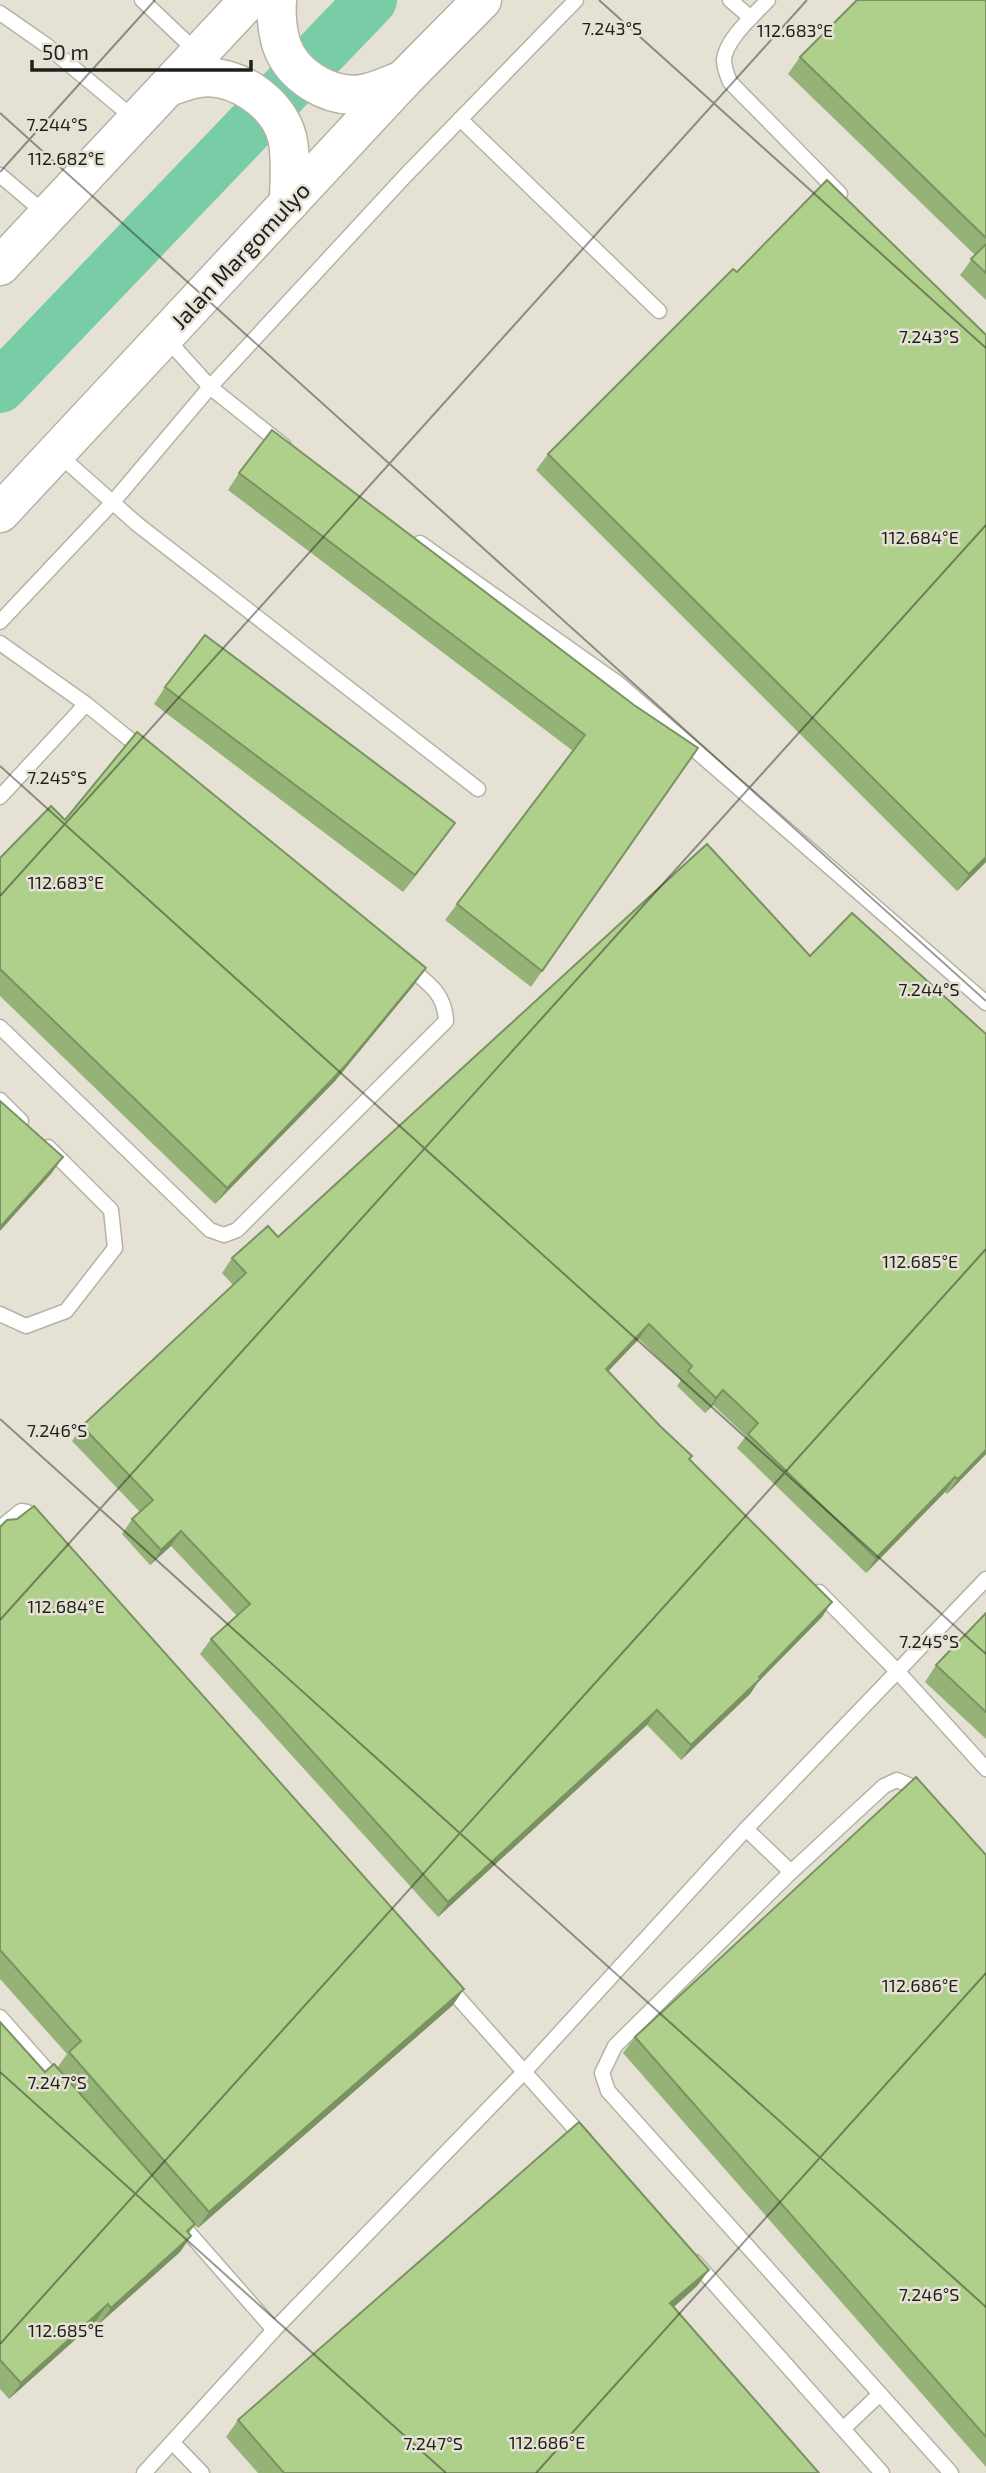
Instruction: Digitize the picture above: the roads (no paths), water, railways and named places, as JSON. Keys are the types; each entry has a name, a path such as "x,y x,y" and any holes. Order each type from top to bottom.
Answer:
{"main road":[{"path":"2,259 48,216 136,120 189,73 249,0"},
{"path":"277,0 278,30 282,46 294,65 313,83 335,93 361,94 390,85"},
{"name":"Jalan Margomulyo","path":"0,513 164,337 289,193 390,85 482,0"},
{"path":"189,73 240,85 267,104 279,119 287,137 289,193"}],"lane":[{"path":"142,0 189,73"},
{"path":"0,622 113,502 210,387 460,119 576,0"},
{"path":"730,0 751,18"},
{"path":"768,0 728,45 724,59 730,82 853,207"},
{"path":"0,13 46,45 136,120"},
{"path":"460,119 659,312"},
{"path":"0,175 48,216"},
{"path":"164,337 210,387 266,434 300,458"},
{"path":"56,452 137,524 478,789"},
{"path":"403,531 619,684 986,1003"},
{"path":"0,643 86,704 150,756"},
{"path":"0,797 86,704"},
{"path":"0,1027 210,1230 224,1235 237,1230 428,1042 446,1021 446,1007 437,991 395,956"},
{"path":"0,1100 111,1210 115,1248 66,1311 26,1326 0,1314"},
{"path":"0,1528 21,1511 27,1512 45,1533"},
{"path":"144,2473 274,2330 524,2072 746,1829 986,1578"},
{"path":"810,1584 898,1672 986,1769"},
{"path":"930,1807 911,1787 897,1780 884,1786 791,1872 615,2046 602,2073 608,2091 951,2473"},
{"path":"746,1829 791,1872"},
{"path":"432,1968 597,2153"},
{"path":"0,2017 64,2090"},
{"path":"165,2205 274,2330"},
{"path":"688,2255 882,2473"},
{"path":"844,2428 880,2394"},
{"path":"173,2442 202,2473"}],"waterway":[{"path":"0,387 371,0"}]}
